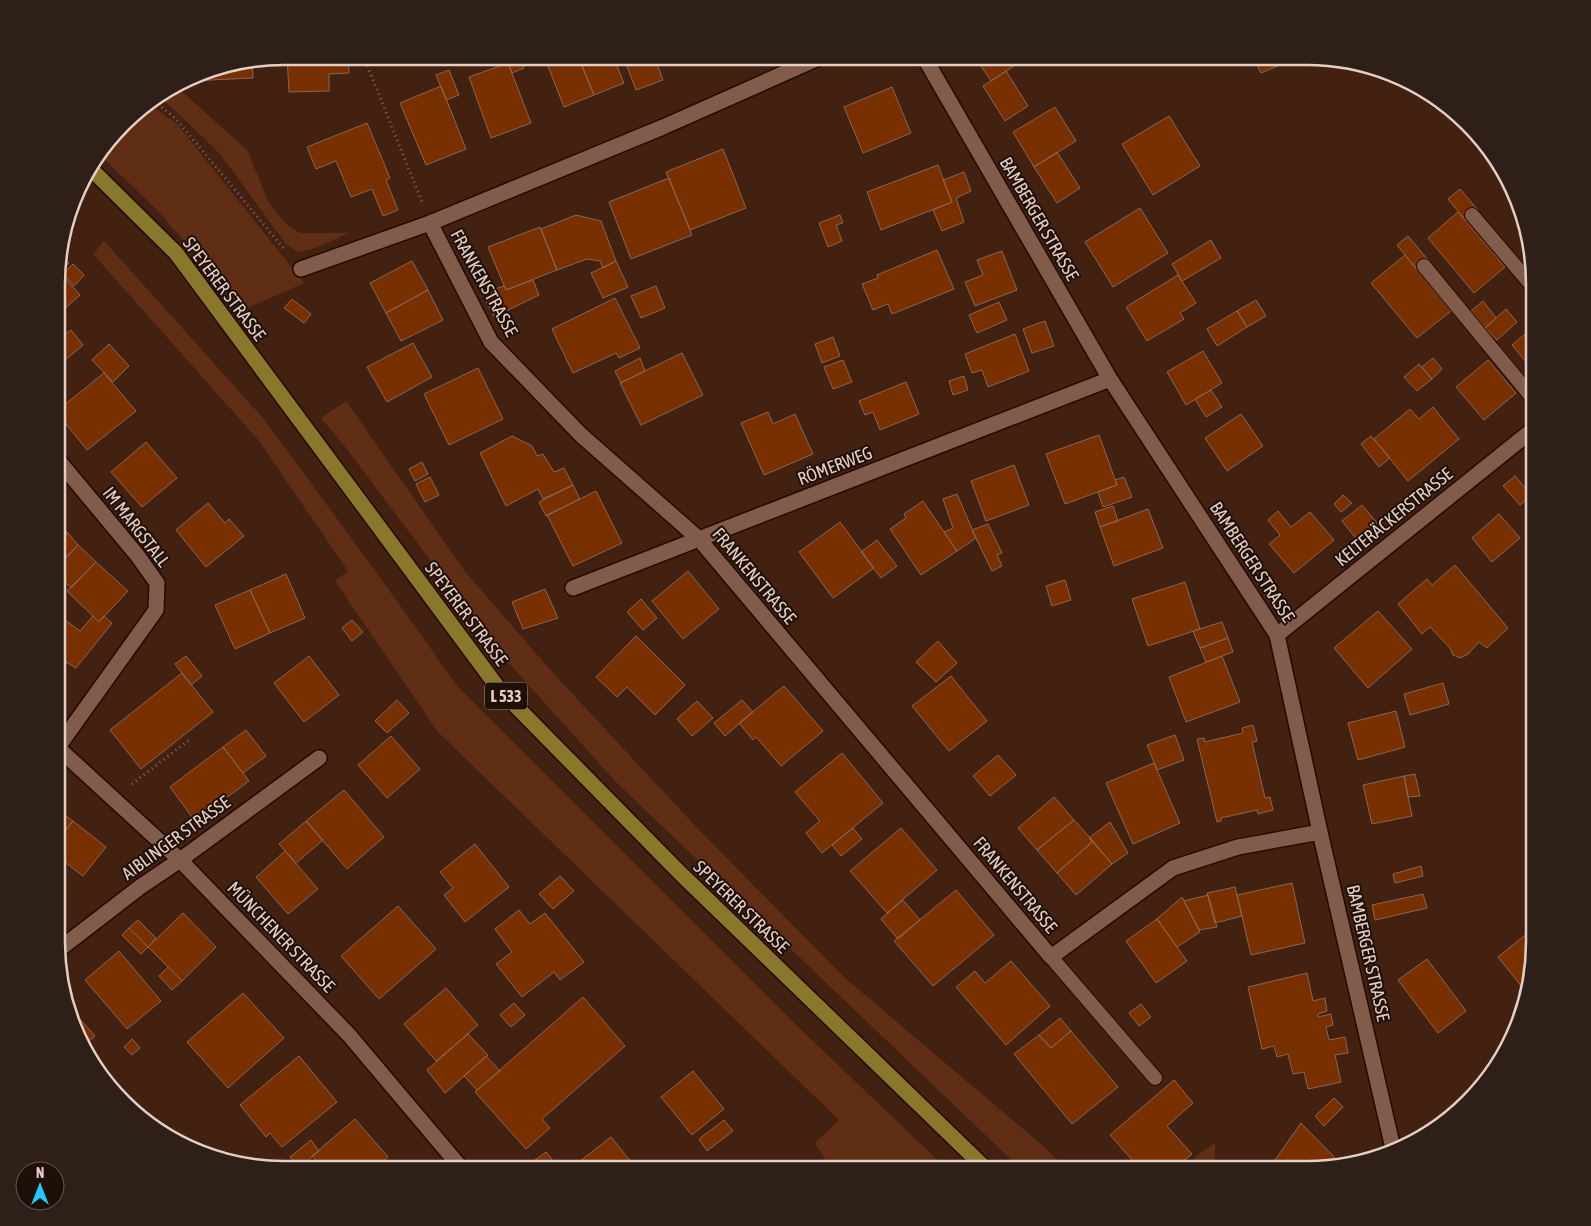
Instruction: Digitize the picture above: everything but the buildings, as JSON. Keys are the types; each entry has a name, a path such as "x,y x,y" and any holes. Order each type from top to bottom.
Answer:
{"main road":[{"name":"SPEYERER STRASSE","path":"95,173 176,253 499,689 680,873 977,1161"}],"street":[{"name":"FRANKENSTRASSE","path":"301,269 430,223 663,127 803,65"},
{"name":"BAMBERGER STRASSE","path":"929,65 1110,379 1277,635 1392,1144"},
{"name":"FRANKENSTRASSE","path":"430,223 491,342 581,435 699,539 1051,957 1172,868 1238,847 1320,832"},
{"name":"RÖMERWEG","path":"573,588 1110,379"},
{"name":"KELTERÄCKERSTRASSE","path":"1277,635 1526,435"},
{"name":"IM MARGSTALL","path":"65,468 137,555 157,583 156,610 65,737"},
{"name":"MÜNCHENER STRASSE","path":"65,753 180,860 349,1035 455,1161"},
{"name":"AIBLINGER STRASSE","path":"65,945 140,887 319,758"}],"lane":[{"path":"1472,215 1526,278"},
{"path":"1424,266 1526,390"},
{"name":"FRANKENSTRASSE","path":"1051,957 1155,1078"}],"path":[{"name":"FRANKENSTRASSE","path":"367,65 430,223"},
{"path":"159,105 176,118 301,269"},
{"path":"113,798 189,740"}],"shaded area":[{"path":"181,91 247,150 269,203 286,224 300,233 349,233 316,248 298,252 286,244 220,154 164,101"},
{"path":"155,107 178,125 304,283 243,310 158,211 104,159 129,129"},
{"path":"104,241 263,418 458,687 794,1023 939,1161 826,1161 815,1143 839,1120 438,732 335,581 348,571 259,441 93,254"},
{"path":"346,401 466,573 553,673 700,831 845,978 1059,1161 1013,1161 615,781 500,653 346,448 321,418"},
{"path":"1215,1143 1215,1161 1191,1161"}]}
